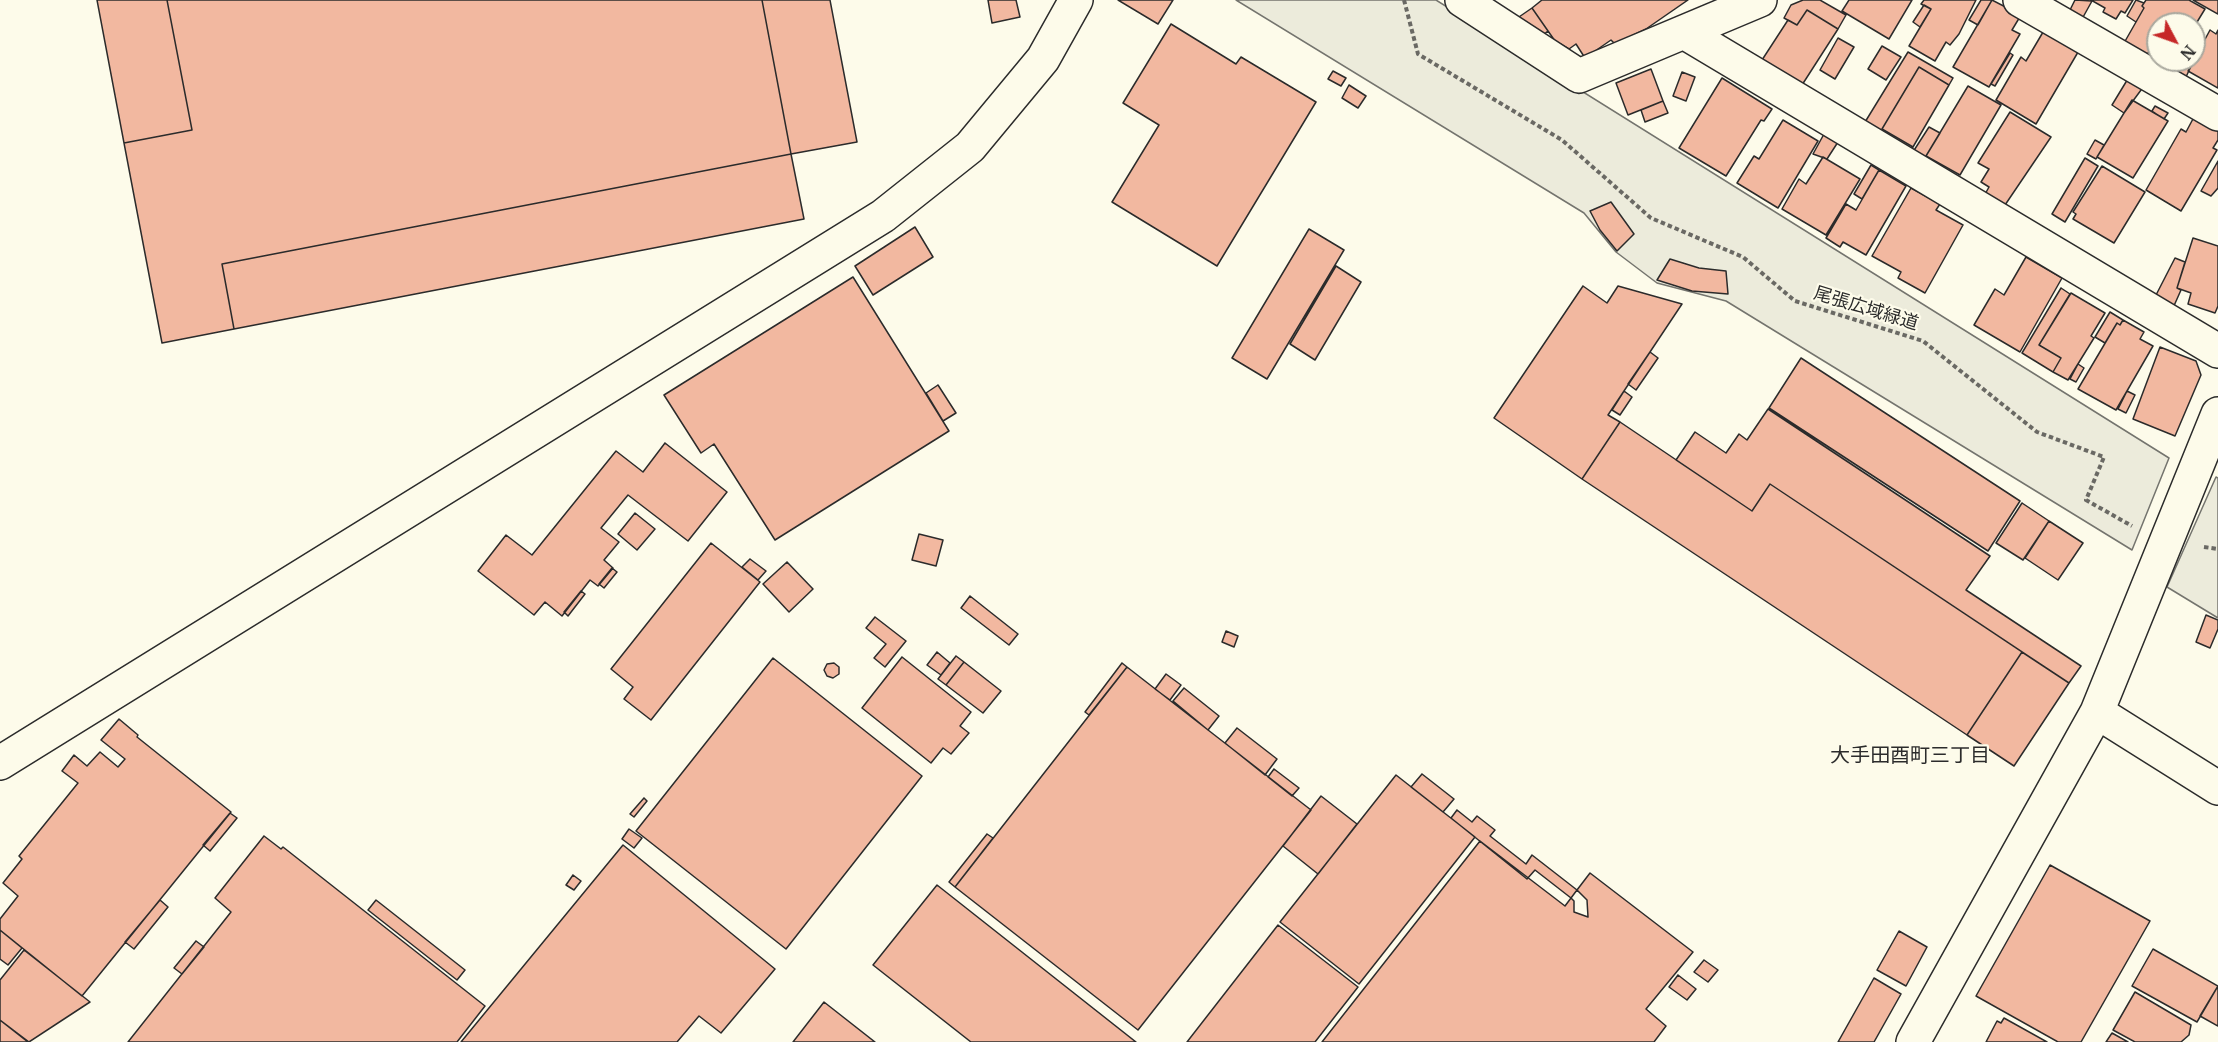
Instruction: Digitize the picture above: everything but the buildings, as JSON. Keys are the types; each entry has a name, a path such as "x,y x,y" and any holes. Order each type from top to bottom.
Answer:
{"street":[{"path":"0,763 883,216 970,147 1043,59 1076,0"},
{"path":"1462,0 1579,76 1760,0"},
{"path":"2020,0 2218,114"},
{"path":"1684,32 2218,351"},
{"path":"1913,1042 2097,712 2218,414"},
{"path":"2097,712 2218,788"}],"path":[{"name":"尾張広域緑道","path":"1404,0 1418,54 1562,140 1651,218 1743,257 1796,301 1923,341 2037,432 2104,457 2086,500 2165,544 2218,549"}],"shaded area":[{"path":"1236,0 1436,0 2169,458 2132,550 1726,301 1657,283 1616,252 1584,213"},
{"path":"2216,477 2218,478 2218,618 2167,587"}],"district":[{"name":"大手田酉町三丁目","path":"1910,756"}]}
